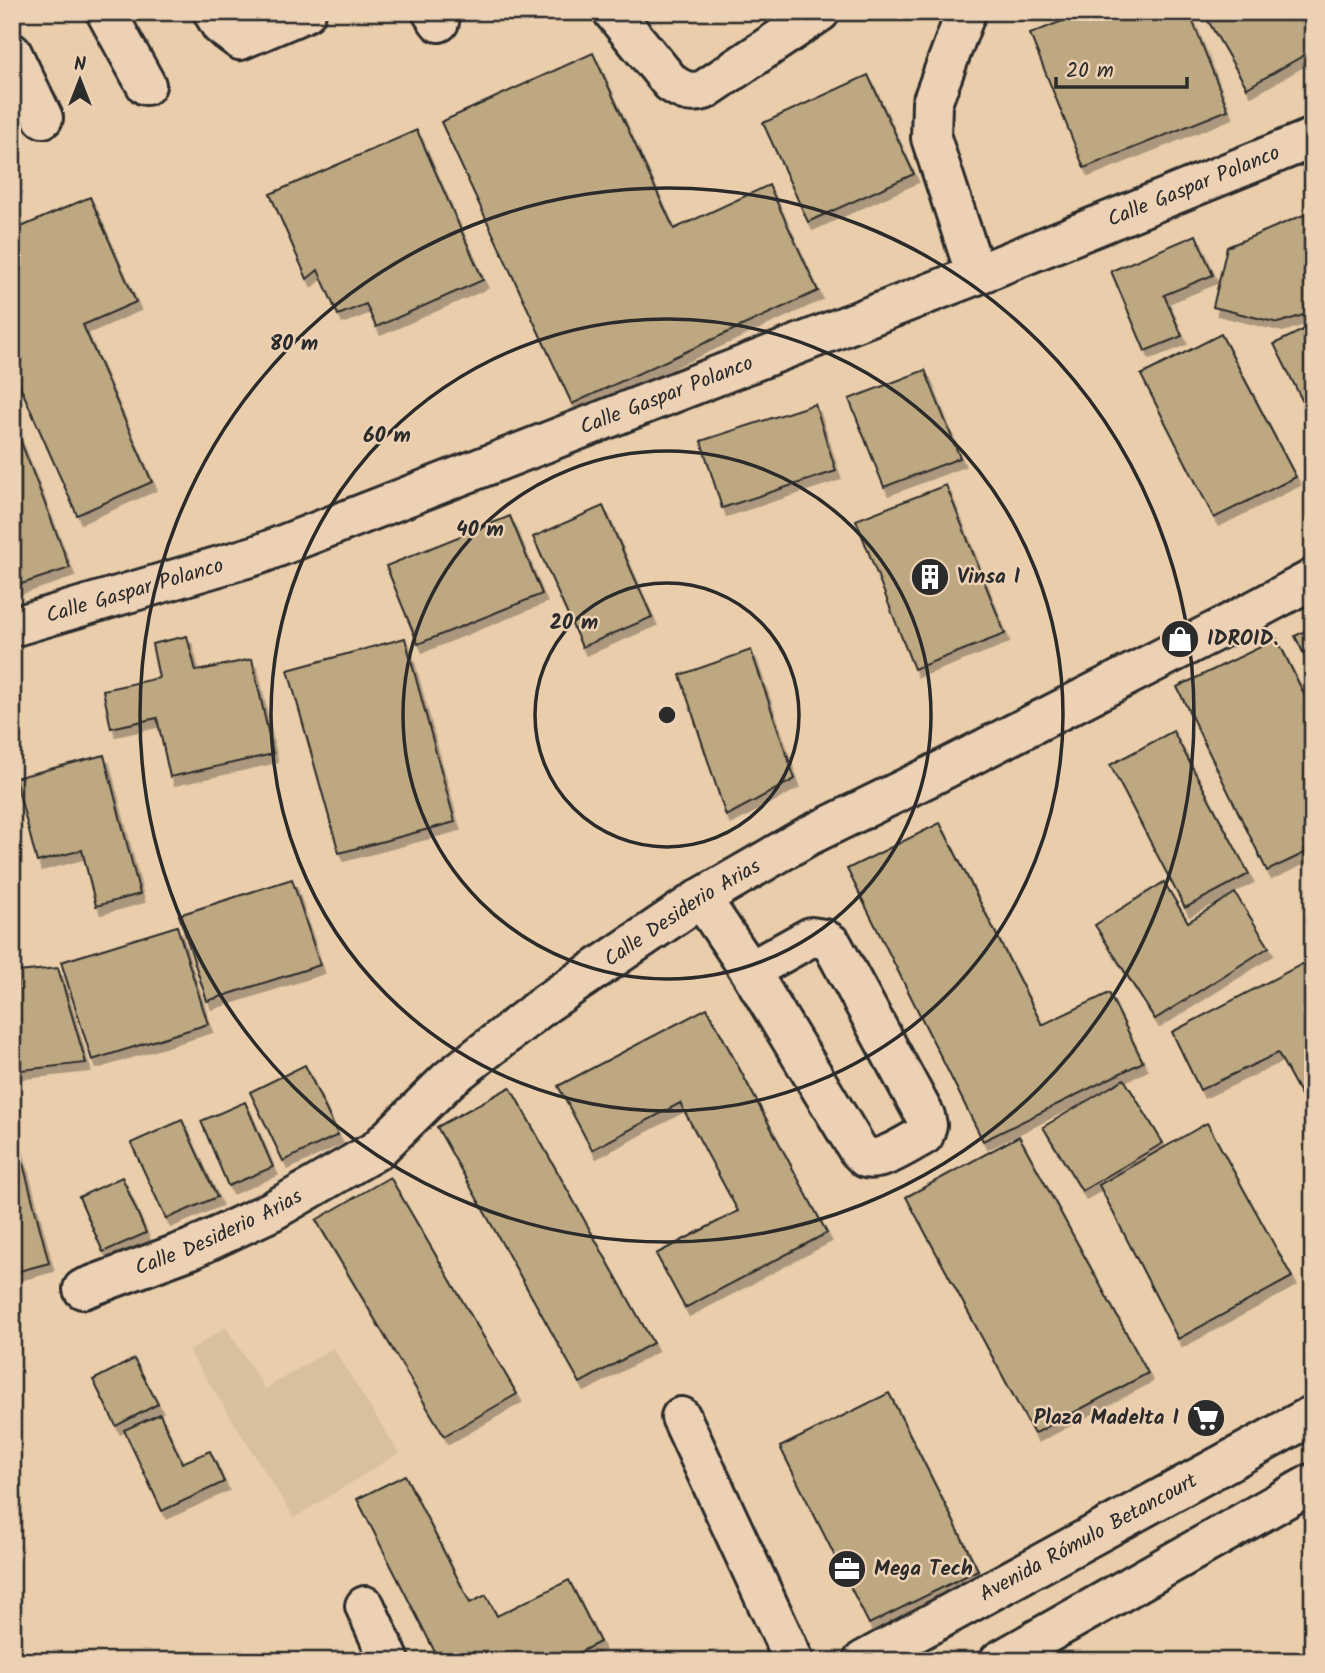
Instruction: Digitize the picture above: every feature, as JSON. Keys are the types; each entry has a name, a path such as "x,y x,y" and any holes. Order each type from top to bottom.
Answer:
{"street":[{"path":"106,12 146,85"},
{"path":"214,12 221,26 240,40 306,12"},
{"path":"613,12 671,83 682,91 693,93 704,90 820,12"},
{"path":"966,12 932,103 931,138 976,275"},
{"path":"12,53 43,118"},
{"name":"Calle Gaspar Polanco","path":"12,627 257,555 976,275 1313,138"},
{"name":"Calle Desiderio Arias","path":"83,1289 202,1244 272,1211 377,1150 449,1079 545,1004 701,898 808,836 929,777 1313,579"},
{"path":"701,898 750,971 858,1150 865,1157 875,1159 924,1135 927,1125 925,1116 832,944 824,939 811,937 750,971"},
{"name":"Avenida Rómulo Betancourt","path":"863,1661 1313,1415"},
{"path":"681,1417 794,1661"},
{"path":"999,1661 1313,1483"},
{"path":"365,1606 390,1661"}],"shaded area":[{"path":"226,1327 265,1389 333,1348 399,1453 294,1518 189,1351"}],"building":[{"path":"1084,12 1189,12 1228,110 1084,168 1030,34"},
{"path":"1203,12 1313,12 1313,50 1247,88"},
{"path":"593,53 674,229 769,185 818,291 572,404 441,122"},
{"path":"868,75 914,174 808,222 763,123"},
{"path":"417,130 483,280 376,327 366,304 338,315 318,270 307,279 270,194"},
{"path":"90,197 136,302 83,325 152,482 77,515 12,368 12,231"},
{"path":"1313,211 1313,312 1278,323 1213,307 1227,247"},
{"path":"1196,235 1213,275 1164,295 1182,336 1145,351 1111,271"},
{"path":"1313,325 1313,422 1274,344"},
{"path":"1221,334 1296,477 1214,518 1141,375"},
{"path":"925,370 960,458 884,487 849,399"},
{"path":"815,404 836,471 722,508 701,441"},
{"path":"12,419 70,568 12,587"},
{"name":"Vinsa I","path":"946,485 1005,634 914,669 856,520"},
{"path":"603,506 652,617 582,647 533,537"},
{"path":"510,516 542,594 418,644 386,566"},
{"path":"1313,627 1313,673 1295,636"},
{"path":"187,636 196,671 252,659 273,754 170,777 157,718 111,728 103,690 159,678 152,644"},
{"path":"405,638 455,822 339,853 288,670"},
{"path":"1277,639 1313,712 1313,849 1267,871 1177,687"},
{"path":"751,650 795,779 726,816 680,675"},
{"path":"1173,731 1249,874 1185,908 1110,765"},
{"path":"104,755 140,894 96,906 82,850 37,862 15,778"},
{"path":"940,823 1042,1025 1109,993 1143,1062 983,1141 847,869"},
{"path":"292,879 320,965 207,1001 179,915"},
{"path":"1164,882 1188,922 1235,893 1269,947 1155,1019 1095,925"},
{"path":"177,926 208,1024 92,1060 61,962"},
{"path":"1306,962 1313,976 1313,1117 1278,1053 1200,1090 1172,1032"},
{"path":"58,968 86,1063 13,1071 18,972"},
{"path":"707,1008 827,1233 685,1308 656,1254 738,1211 680,1103 592,1150 558,1086"},
{"path":"305,1065 338,1135 283,1161 250,1092"},
{"path":"1124,1079 1163,1143 1082,1191 1043,1127"},
{"path":"510,1087 653,1343 580,1383 437,1127"},
{"path":"245,1102 273,1167 228,1186 201,1121"},
{"path":"182,1120 217,1197 166,1219 131,1143"},
{"path":"1207,1123 1292,1277 1178,1339 1099,1185"},
{"path":"12,1133 15,1133 49,1263 12,1273"},
{"path":"1019,1136 1148,1373 1034,1434 906,1197"},
{"path":"122,1177 146,1233 103,1252 79,1197"},
{"path":"390,1177 517,1394 444,1436 316,1220"},
{"path":"134,1359 158,1404 116,1426 93,1380"},
{"path":"889,1393 978,1570 869,1624 780,1447"},
{"path":"160,1414 182,1463 210,1451 224,1482 162,1511 124,1430"},
{"path":"405,1475 470,1603 486,1595 497,1616 569,1580 600,1642 562,1661 459,1661 455,1652 439,1660 357,1499"}],"place":[{"name":"Vinsa I","path":"930,577"},
{"name":"IDROID.","path":"1180,639"},
{"name":"Plaza Madelta I","path":"1206,1418"},
{"name":"Mega Tech","path":"847,1569"}]}
